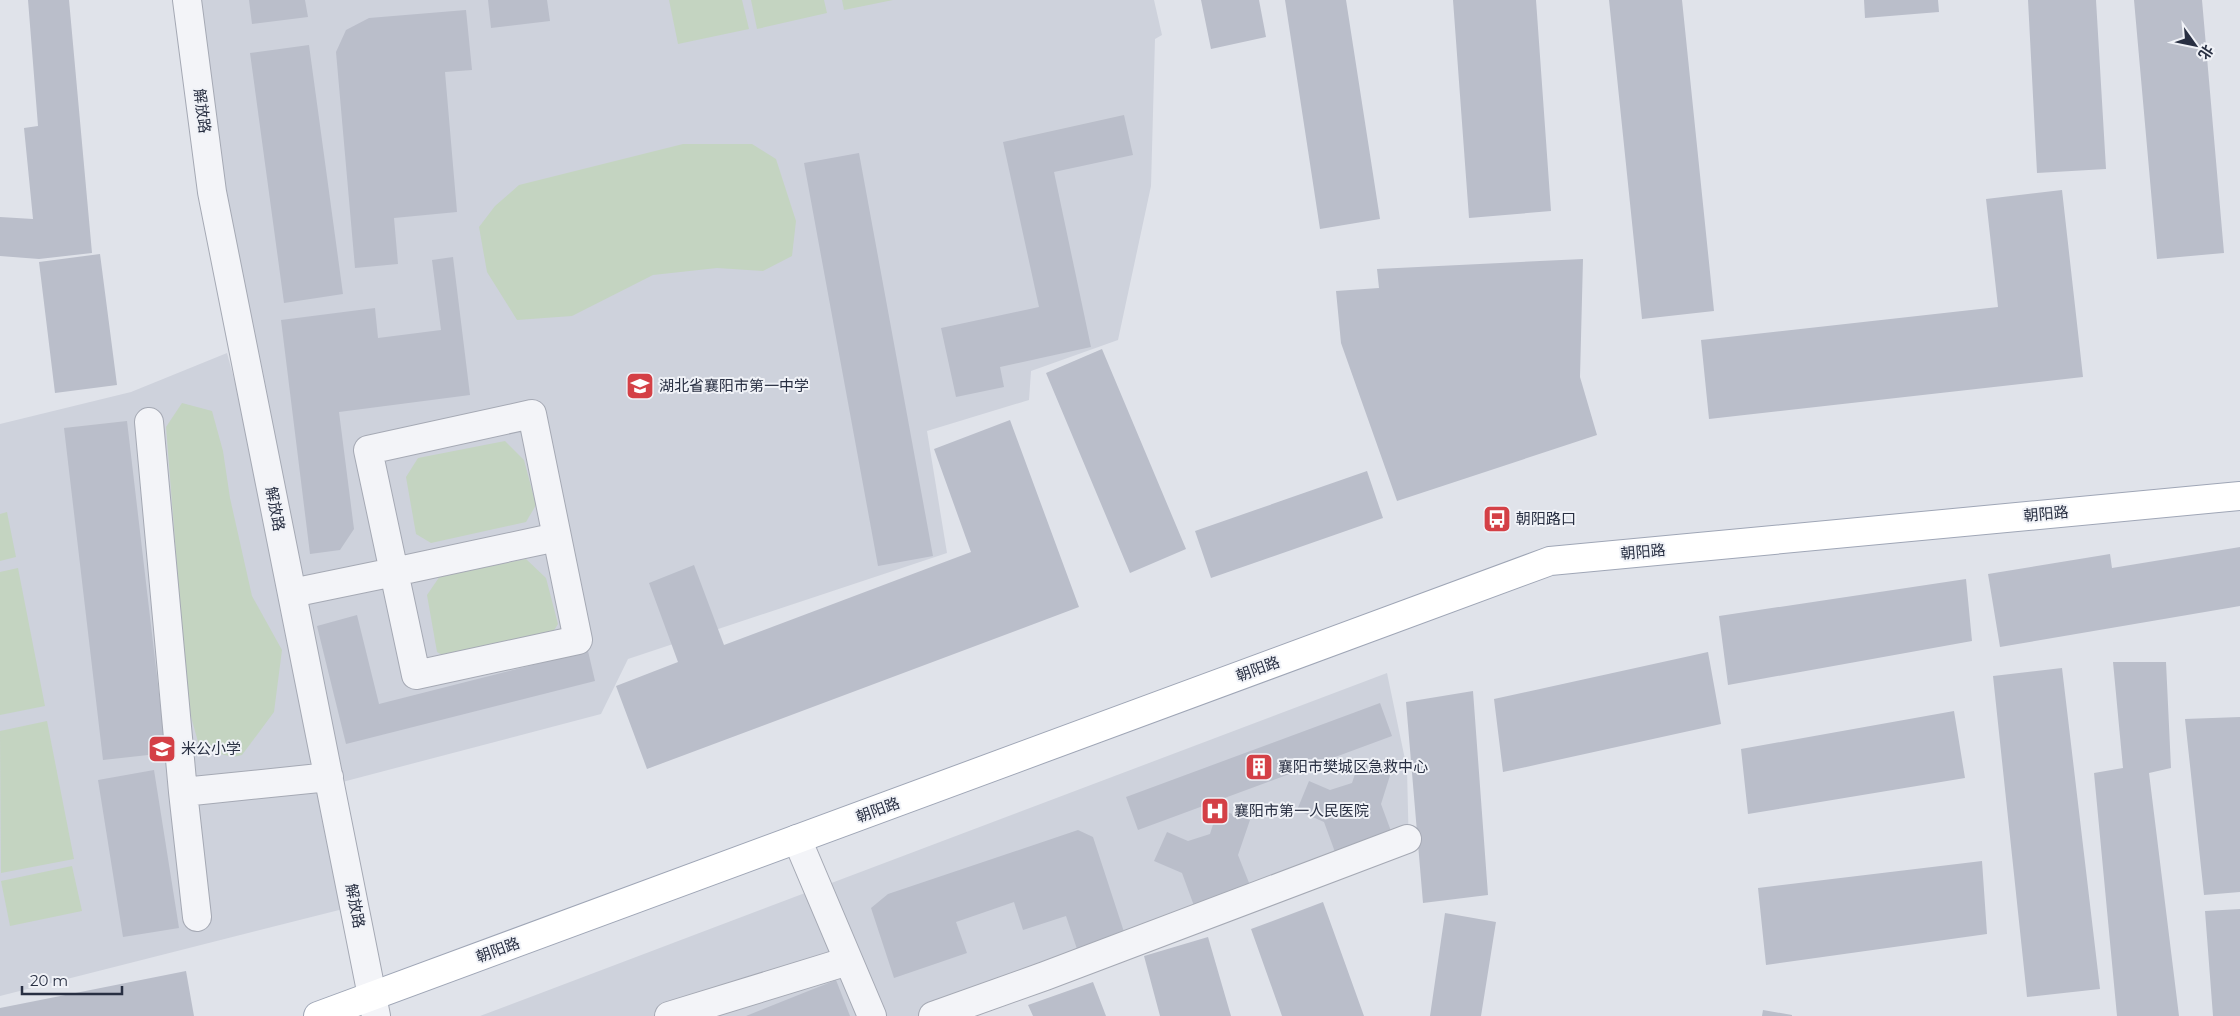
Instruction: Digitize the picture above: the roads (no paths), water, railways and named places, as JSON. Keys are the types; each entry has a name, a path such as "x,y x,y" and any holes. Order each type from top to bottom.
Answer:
{"main road":[{"name":"朝阳路","path":"318,1016 374,1006 797,839 1550,561 2239,496"}],"street":[{"name":"解放路","path":"188,0 212,192 374,1006"},
{"path":"532,414 578,640 416,674 394,572 368,450 532,414"},
{"path":"149,422 183,792 197,917"},
{"path":"292,593 557,537"},
{"path":"183,792 329,777"},
{"path":"797,839 872,1016"},
{"path":"933,1016 1046,976 1407,839"},
{"path":"670,1016 848,961"}],"place":[{"name":"湖北省襄阳市第一中学","path":"640,386"},
{"name":"朝阳路口","path":"1497,519"},
{"name":"米公小学","path":"162,749"},
{"name":"襄阳市樊城区急救中心","path":"1259,767"},
{"name":"襄阳市第一人民医院","path":"1215,811"}]}
